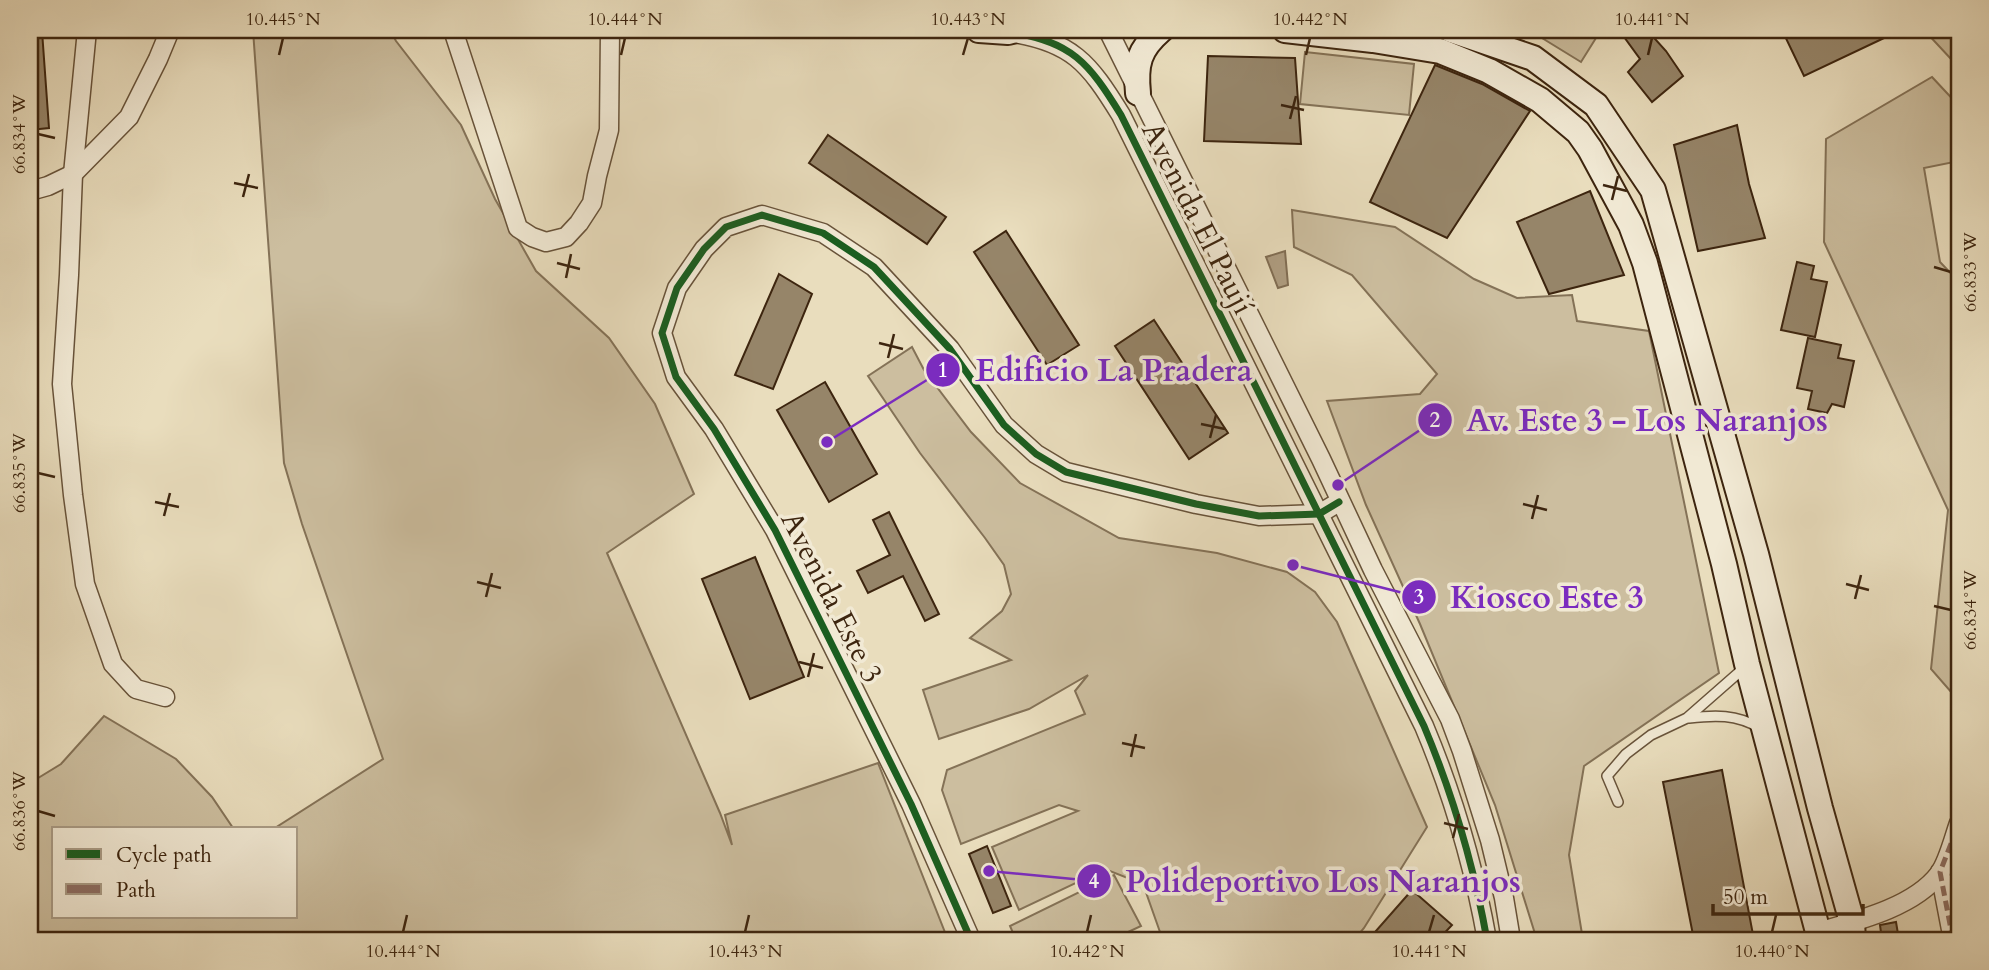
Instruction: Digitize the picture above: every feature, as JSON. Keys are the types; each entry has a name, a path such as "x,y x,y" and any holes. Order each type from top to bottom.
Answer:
{"main road":[{"path":"979,30 1012,31"},
{"path":"1138,93 1136,76 1140,55 1161,30"},
{"path":"1285,30 1440,51 1489,71 1540,100 1578,132 1594,156 1624,211 1645,262 1819,936"},
{"path":"1451,30 1533,58 1596,105 1653,190 1756,554 1853,931"}],"street":[{"path":"87,30 73,174 62,384 73,495 85,584 113,664 136,689 165,697"},
{"path":"30,191 73,174 129,117 170,30"},
{"path":"453,30 518,228 546,243 566,237 593,203 609,130 610,30"},
{"name":"Avenida El Paují","path":"1108,30 1321,459 1339,502 1450,719 1489,840 1504,898 1511,940"},
{"name":"Avenida El Paují","path":"1012,31 1041,38 1062,47 1089,68 1121,115 1424,726 1437,756 1467,850 1487,940"},
{"name":"Avenida Este 3","path":"971,940 911,804 775,530 715,429 676,377 662,333 677,288 704,250 726,227 762,215 823,233 874,267 950,349 1004,425 1036,453 1066,472 1196,504 1259,516 1319,514 1339,502"},
{"path":"1819,936 1853,931 1920,892 1940,872 1959,823"},
{"path":"1940,872 1954,940"}],"lane":[{"path":"1618,802 1607,776 1626,754 1651,735 1687,718 1748,664"},
{"path":"1687,718 1721,715 1734,717 1747,720 1765,731"}],"shaded area":[{"path":"253,30 390,30 461,125 495,199 536,271 609,338 655,404 694,494 607,553 732,845 725,815 878,763 948,940 30,940 30,783 61,764 104,716 176,759 212,797 232,827 52,827 52,918 298,918 298,827 277,827 383,759 302,524 284,463"},
{"path":"1529,30 1601,30 1581,62"},
{"path":"1924,30 1959,30 1959,60 1951,59"},
{"path":"1305,52 1414,64 1409,115 1300,104"},
{"path":"1932,77 1959,106 1959,161 1924,168 1940,262 1959,282 1959,701 1931,669 1948,510 1824,242 1826,139"},
{"path":"1292,210 1395,227 1474,279 1517,298 1572,295 1577,321 1649,331 1719,673 1584,766 1569,855 1583,940 1539,940 1536,937 1495,805 1420,624 1366,505 1327,401 1420,394 1437,374 1352,275 1294,247"},
{"path":"1285,251 1288,285 1278,288 1266,257"},
{"path":"912,347 924,370 971,432 1020,483 1119,538 1217,553 1287,572 1315,592 1337,622 1427,827 1354,940 1169,940 1160,932 1143,884 1105,869 1019,910 992,847 1078,811 1059,805 961,844 942,790 947,770 1085,714 1075,691 1088,675 1029,709 939,739 923,690 1011,660 970,638 1002,611 1011,594 1004,565 920,453 868,376"},
{"path":"1114,875 1141,926 1111,940 1016,940 1010,926"}],"building":[{"path":"1619,30 1647,30 1683,76 1652,102 1628,72 1640,59"},
{"path":"1782,30 1901,30 1804,76"},
{"path":"42,31 49,128 30,130 30,32"},
{"path":"1208,56 1295,58 1301,144 1204,141"},
{"path":"1435,65 1482,84 1530,111 1447,238 1370,202"},
{"path":"1737,125 1749,184 1765,238 1698,251 1674,145"},
{"path":"828,135 946,217 927,244 809,163"},
{"path":"1590,191 1624,275 1549,294 1517,222"},
{"path":"1006,231 1079,345 1047,365 974,252"},
{"path":"1797,262 1814,266 1811,279 1827,282 1815,337 1781,330"},
{"path":"779,274 812,294 773,389 735,375"},
{"path":"1154,320 1228,433 1189,459 1115,346"},
{"path":"1808,338 1841,345 1838,358 1854,361 1844,407 1832,404 1827,413 1808,409 1812,391 1797,388"},
{"path":"825,382 877,474 829,502 777,410"},
{"path":"889,512 939,614 925,621 903,576 868,593 857,571 890,555 873,520"},
{"path":"755,557 804,677 750,699 702,579"},
{"path":"1722,770 1754,940 1694,940 1663,782"},
{"path":"987,846 1011,906 993,913 969,854"},
{"path":"1412,890 1452,925 1438,940 1368,940"},
{"path":"1896,922 1899,940 1882,940 1880,925"}],"marked path":[{"path":"1953,940 1940,872 1959,823"}],"cycle path":[{"path":"1008,32 1048,41 1077,57 1099,81 1121,115 1424,726 1462,832 1487,940"},
{"path":"971,940 911,804 775,530 714,429 676,377 662,333 677,288 704,249 726,227 762,215 823,233 874,267 950,349 1004,425 1036,454 1066,472 1196,504 1259,516 1319,514 1339,502"}],"place":[{"name":"Edificio La Pradera","path":"827,442"},
{"name":"Av. Este 3 - Los Naranjos","path":"1338,485"},
{"name":"Kiosco Este 3","path":"1293,565"},
{"name":"Polideportivo Los Naranjos","path":"989,871"}]}
